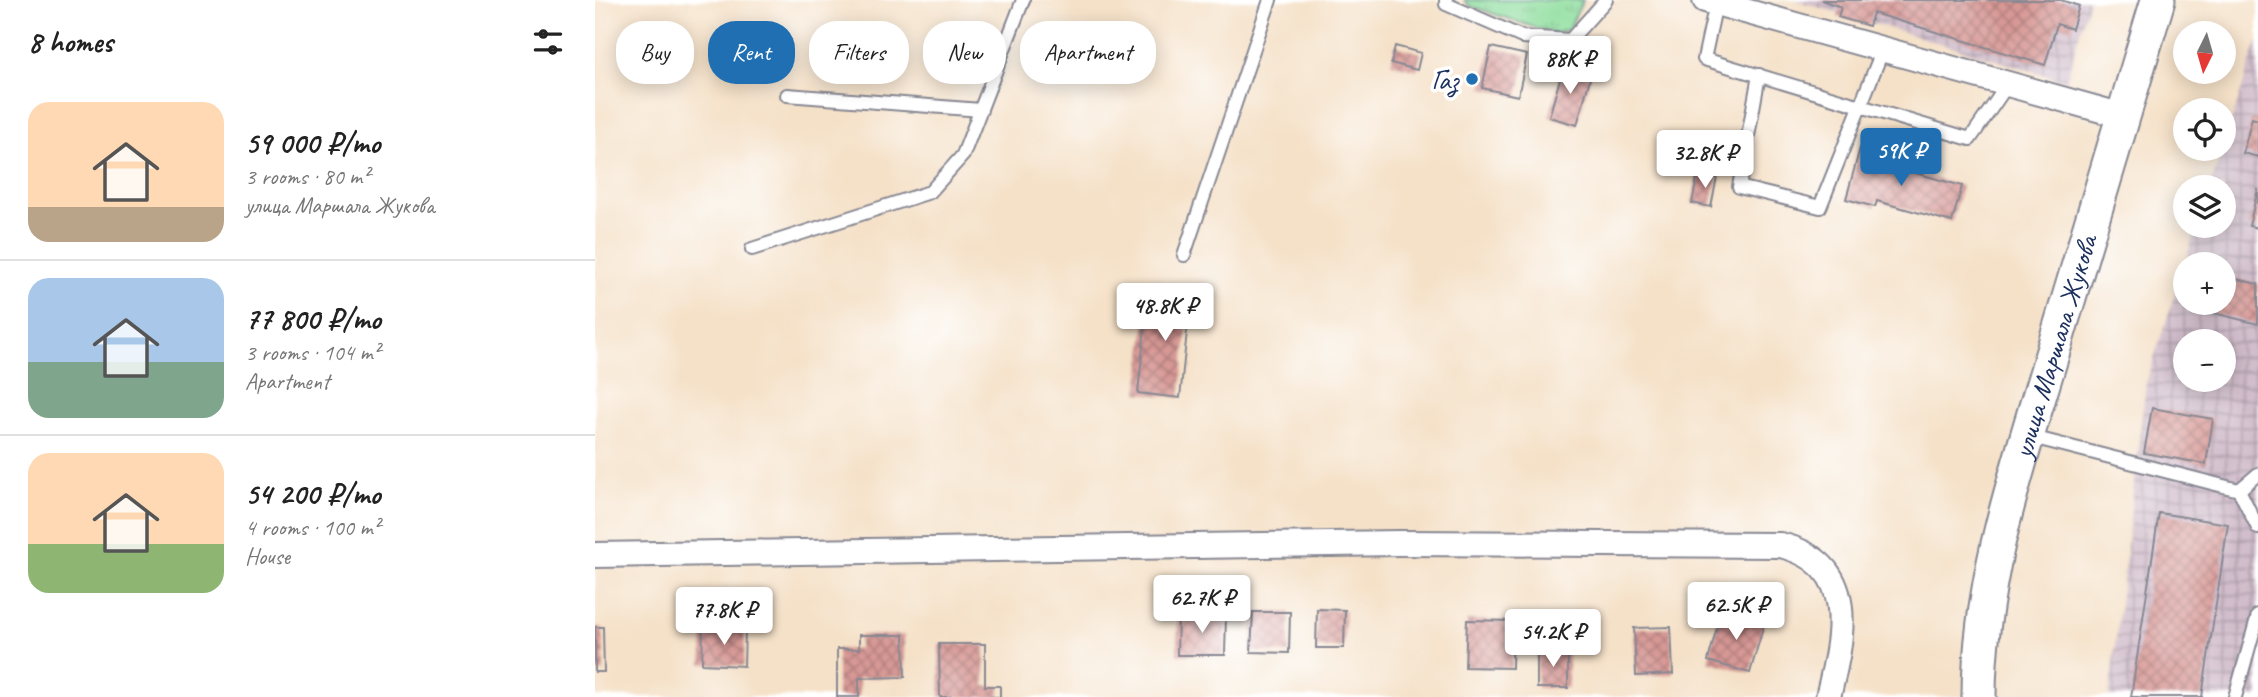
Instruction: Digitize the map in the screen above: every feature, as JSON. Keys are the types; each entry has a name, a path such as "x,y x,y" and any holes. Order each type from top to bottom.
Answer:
{"main road":[{"name":"улица Маршала Жукова","path":"1979,697 1979,662 1993,567 2028,436 2158,0"}],"street":[{"path":"1711,1 2123,116"},
{"path":"595,555 1399,543 1780,545 1803,550 1827,568 1840,600 1841,644 1828,697"}],"lane":[{"path":"752,249 930,192 964,155 1023,0"},
{"path":"1184,255 1270,0"},
{"path":"1446,0 1446,4 1522,37 1570,40 1606,0"},
{"path":"1711,1 1704,59 1970,139 2008,83"},
{"path":"1759,75 1739,187 1820,207 1883,49"},
{"path":"787,95 981,110"},
{"path":"2028,436 2239,490 2258,528"},
{"path":"2239,490 2258,474"},
{"path":"2235,697 2258,615"}],"shaded area":[{"path":"1795,0 2089,0 2066,81"},
{"path":"2258,39 2258,697 2109,697 2146,383 2173,300 2173,315 2236,315 2236,252 2189,252 2193,238 2236,238 2236,175 2214,175 2218,161 2236,161 2236,107"}],"green space":[{"path":"1464,0 1583,0 1569,29 1555,34 1470,6"}],"building":[{"path":"1821,0 2061,0 2079,6 2072,29 2057,24 2045,65 1873,13 1869,26 1838,17 1841,7"},
{"path":"1395,46 1421,53 1417,70 1391,63"},
{"path":"1491,47 1527,55 1518,96 1482,88"},
{"path":"1563,68 1591,75 1577,125 1549,117"},
{"path":"2252,118 2258,120 2258,157 2243,153"},
{"path":"1860,148 1890,156 1887,165 1962,186 1952,222 1877,201 1875,207 1846,199"},
{"path":"1698,173 1717,177 1711,207 1692,203"},
{"path":"2258,189 2258,228 2249,226"},
{"path":"2236,279 2258,284 2258,324 2222,315 2236,315"},
{"path":"1149,289 1191,293 1180,398 1138,393"},
{"path":"2152,408 2213,419 2206,464 2144,453"},
{"path":"2159,513 2228,524 2202,697 2131,697"},
{"path":"1317,609 1345,610 1344,648 1316,648"},
{"path":"1253,612 1290,612 1289,653 1251,652"},
{"path":"1721,612 1764,624 1750,673 1708,661"},
{"path":"1178,614 1226,614 1225,655 1177,655"},
{"path":"1467,620 1513,621 1512,668 1465,667"},
{"path":"595,627 603,627 604,672 595,672"},
{"path":"1671,627 1673,674 1636,676 1634,628"},
{"path":"703,629 745,630 744,666 702,664"},
{"path":"859,635 904,635 905,677 859,678 859,697 837,697 837,649 859,649"},
{"path":"939,644 985,644 985,686 1000,686 1000,697 940,697"},
{"path":"1537,650 1568,650 1568,688 1537,688"}],"place":[{"name":"Газ","path":"1472,79"}]}
